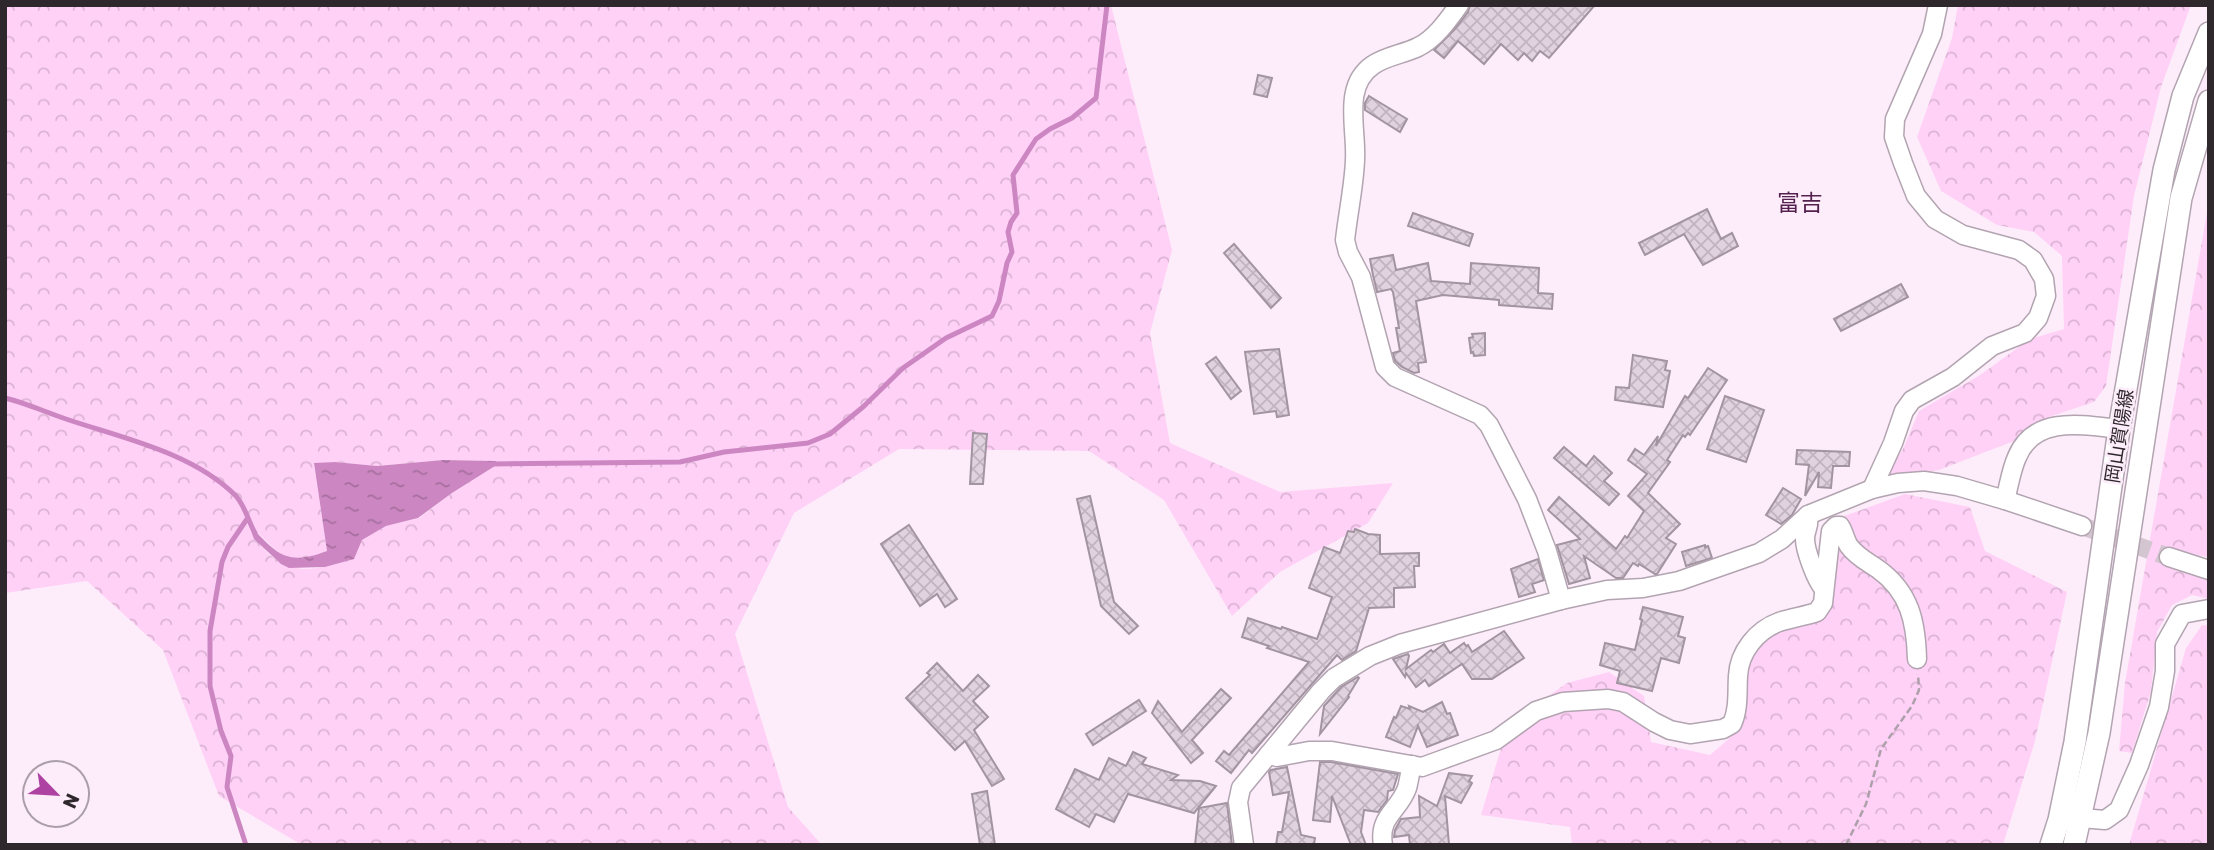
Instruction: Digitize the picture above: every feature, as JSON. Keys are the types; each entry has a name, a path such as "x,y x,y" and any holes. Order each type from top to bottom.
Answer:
{"main road":[{"name":"岡山賀陽線","path":"2051,845 2075,743 2119,429 2164,170 2183,96 2209,33"},
{"name":"岡山賀陽線","path":"2074,845 2099,733 2181,198 2209,101"}],"street":[{"path":"1459,5 1435,34 1420,46 1375,64 1364,73 1353,102 1356,160 1345,240 1361,277 1385,368 1395,377 1480,415 1489,425 1527,499 1547,551 1561,600"},
{"path":"1872,489 1904,411 1912,400 1954,377 1992,346 2025,333 2038,318 2046,296 2045,279 2033,260 2019,250 1963,235 1935,219 1916,195 1903,163 1894,137 1895,119 1932,34 1938,5"},
{"path":"2005,500 2017,456 2026,442 2039,433 2052,426 2066,424 2119,429"},
{"path":"1244,845 1238,802 1241,788 1334,678 1370,656 1400,644 1561,600 1607,590 1643,588 1679,581 1759,553 1782,539 1808,515 1872,489 1898,483 1924,481 1958,486 2082,526"},
{"path":"1808,515 1809,526 1805,538 1820,585 1824,589"},
{"path":"1269,754 1277,757 1309,751 1332,751 1422,767 1496,740 1536,710 1563,702 1608,699 1623,702 1670,730 1690,734 1723,729 1732,724 1737,715 1738,664 1746,648 1778,622 1817,612 1823,603 1831,531 1840,526 1847,545 1899,587 1916,629 1917,659"},
{"path":"2169,556 2209,570"},
{"path":"2081,818 2105,820 2119,810 2139,765 2159,707 2165,671 2165,644 2182,614 2209,609"},
{"path":"1383,845 1381,832 1385,821 1407,790 1412,765"}],"path":[{"path":"1846,845 1866,804 1881,749 1912,706 1919,690 1917,659"}],"green space":[{"path":"5,5 1111,5 1172,250 1150,333 1170,443 1280,492 1393,483 1368,523 1280,572 1232,616 1164,500 1089,451 899,449 794,513 735,634 788,807 822,845 302,845 219,796 163,650 87,581 5,593","holes":["443,460 496,461 495,466 419,518 386,526 362,540 354,558 331,565 310,569 289,566 269,554 250,526 283,555 291,558 312,556 327,551 314,464 335,462 377,466"]},
{"path":"1958,5 2191,5 2161,87 2134,196 2106,386 2094,402 2037,421 2014,441 1939,470 1883,480 1903,449 1919,411 1980,375 2030,339 2064,329 2062,256 2034,232 1997,225 1941,191 1917,137 1952,38"},
{"path":"2209,201 2209,557 2167,550 2209,577 2209,599 2192,595 2172,605 2157,632 2151,691 2132,753 2119,751 2125,683"},
{"path":"1905,494 1970,507 1985,551 2067,592 2035,741 2003,845 1572,845 1570,827 1481,815 1508,725 1567,683 1609,672 1644,696 1651,742 1710,755 1740,729 1737,677 1756,642 1784,631 1812,610 1828,522"},
{"path":"2202,625 2209,626 2209,845 2129,845 2186,648"}],"water":[{"path":"443,460 496,461 495,466 418,518 386,526 362,540 354,559 325,567 289,568 254,539 249,525 275,550 291,557 313,556 327,551 314,463 377,466"}],"building":[{"path":"1470,5 1595,5 1549,58 1540,51 1532,61 1524,53 1518,60 1501,44 1484,64 1458,41 1444,58 1434,50 1454,30"},
{"path":"1258,75 1272,78 1267,97 1254,94"},
{"path":"1369,96 1407,119 1400,132 1365,110"},
{"path":"1707,209 1721,239 1732,233 1738,246 1703,265 1684,234 1645,255 1639,243"},
{"path":"1413,213 1473,234 1469,246 1408,226"},
{"path":"1234,244 1281,298 1271,308 1224,253"},
{"path":"1393,255 1396,270 1428,263 1431,281 1470,284 1471,263 1539,268 1538,293 1553,294 1552,309 1499,305 1499,300 1443,295 1416,301 1426,362 1418,363 1419,372 1414,373 1395,361 1393,353 1400,351 1393,292 1391,289 1377,292 1370,259"},
{"path":"1901,284 1908,297 1841,331 1834,319"},
{"path":"1485,333 1485,355 1474,356 1469,338 1473,337 1472,334"},
{"path":"1279,349 1289,415 1277,417 1276,411 1254,414 1245,352"},
{"path":"1633,355 1667,361 1665,370 1670,371 1663,407 1615,400 1616,387 1629,388"},
{"path":"1216,357 1241,391 1231,399 1206,364"},
{"path":"1708,368 1727,380 1690,435 1683,435 1667,460 1670,462 1648,493 1680,524 1666,538 1676,544 1657,574 1633,563 1623,578 1616,578 1584,556 1590,578 1569,584 1557,545 1580,539 1548,510 1559,497 1616,549 1625,536 1627,538 1644,511 1628,496 1647,474 1628,460 1635,449 1644,455 1658,436 1656,446 1685,396 1688,398"},
{"path":"1725,396 1764,410 1746,462 1707,449"},
{"path":"973,433 987,434 983,484 970,484"},
{"path":"1564,447 1586,466 1594,456 1612,473 1604,481 1619,494 1609,505 1554,458"},
{"path":"1797,450 1850,452 1849,466 1833,466 1831,488 1818,487 1819,472 1805,496 1809,465 1796,464"},
{"path":"1783,488 1801,499 1792,515 1781,524 1766,515"},
{"path":"1090,496 1114,602 1138,626 1129,634 1101,606 1077,499"},
{"path":"909,525 957,599 945,607 937,594 920,606 881,544"},
{"path":"1355,529 1380,535 1380,554 1419,553 1419,566 1414,566 1415,587 1394,588 1394,607 1369,608 1356,651 1342,660 1337,655 1252,753 1249,750 1231,773 1216,761 1224,751 1229,755 1309,662 1242,637 1248,618 1317,639 1332,597 1309,588 1324,547 1340,553 1348,531 1354,532"},
{"path":"1708,546 1712,558 1686,566 1682,552"},
{"path":"1538,559 1544,580 1532,584 1535,592 1519,597 1511,569"},
{"path":"1643,607 1683,617 1678,636 1685,638 1679,663 1661,658 1652,691 1617,683 1620,671 1600,665 1605,643 1635,650"},
{"path":"1504,631 1524,658 1492,679 1472,679 1462,664 1429,686 1425,680 1416,687 1406,673 1405,677 1393,659 1408,654 1406,669 1431,650 1433,652 1444,644 1450,653 1464,643 1472,652"},
{"path":"937,663 963,691 978,675 989,686 973,701 988,717 974,730 1004,779 992,786 965,741 955,750 906,698 930,675 927,673"},
{"path":"1358,677 1349,697 1320,734 1324,706 1341,687"},
{"path":"1221,689 1231,698 1192,740 1203,753 1191,763 1152,713 1158,701 1182,732"},
{"path":"1139,700 1146,711 1093,745 1086,734"},
{"path":"1442,702 1447,714 1450,713 1458,735 1427,747 1418,726 1410,747 1386,737 1401,706 1410,709 1409,706 1423,712"},
{"path":"1133,752 1146,758 1142,764 1178,775 1171,780 1200,781 1216,786 1194,813 1128,794 1114,822 1096,814 1089,827 1056,809 1075,769 1099,780 1109,758 1126,766"},
{"path":"1320,762 1398,774 1393,790 1388,791 1387,800 1378,812 1364,810 1361,832 1366,845 1351,845 1332,796 1330,822 1313,820"},
{"path":"1287,767 1301,835 1315,838 1314,845 1276,845 1278,832 1282,832 1289,792 1273,795 1269,772"},
{"path":"1449,773 1472,776 1469,781 1472,783 1461,803 1445,796 1449,845 1410,845 1409,835 1394,837 1401,819 1420,817 1419,796 1437,806"},
{"path":"987,791 995,845 980,845 972,794"},
{"path":"1227,803 1232,845 1195,845 1199,808"}],"waterway":[{"path":"491,464 680,462 724,452 808,443 830,434 863,407 903,368 946,338 992,316 999,301 1012,252 1008,232 1017,213 1013,175 1036,139 1072,118 1096,98 1107,5"},
{"path":"5,398 155,448 198,468 235,495 255,533"},
{"path":"246,845 227,787 231,756 221,731 210,686 210,631 222,562 228,547 247,519"}],"tunnel":[{"path":"2082,526 2169,557"}],"district":[{"name":"富吉","path":"1800,203"}]}
